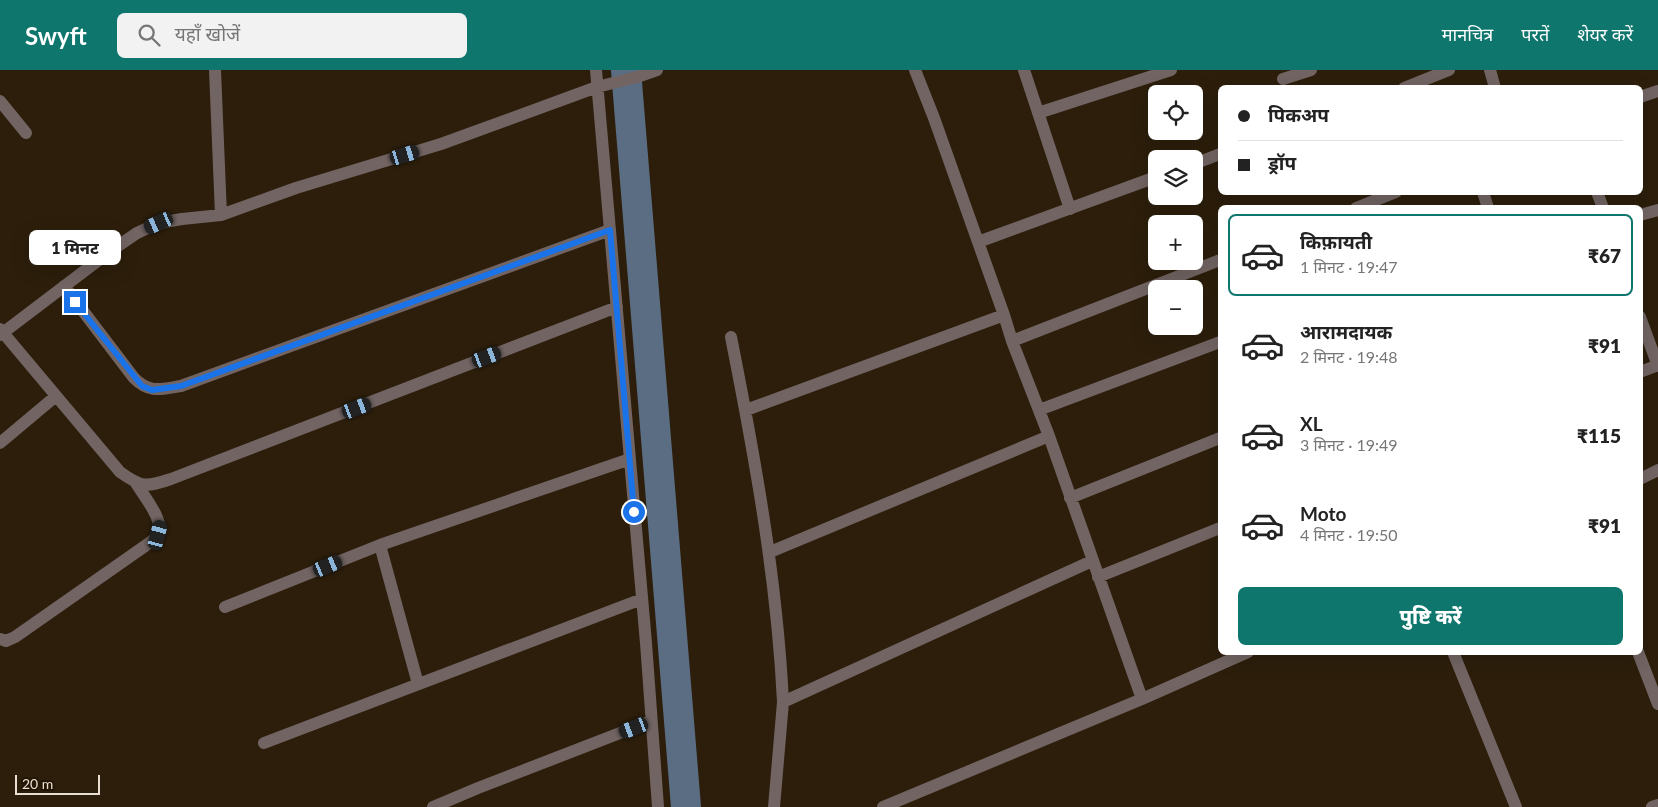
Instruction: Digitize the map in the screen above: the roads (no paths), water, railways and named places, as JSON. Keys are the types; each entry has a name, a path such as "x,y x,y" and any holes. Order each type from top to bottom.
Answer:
{"street":[{"path":"596,70 602,86 610,230 658,807"},
{"path":"915,70 934,118 1012,340 1049,436 1142,699"},
{"path":"1024,70 1070,209"},
{"path":"1038,113 1171,70"},
{"path":"1283,79 1311,70"},
{"path":"1411,85 1448,70"},
{"path":"1490,70 1494,85"},
{"path":"217,71 220,215"},
{"path":"0,639 6,641 15,637 145,546 158,535 161,526 136,483 120,472 109,460 1,332 137,233 159,223 220,215 296,188 441,144 602,86 652,71"},
{"path":"1643,96 1658,91"},
{"path":"0,101 26,133"},
{"path":"1203,161 1218,155"},
{"path":"978,242 1148,181"},
{"path":"1364,205 1388,195"},
{"path":"1643,214 1658,210"},
{"path":"64,286 134,378 142,386 152,390 181,386 610,230"},
{"path":"1012,340 1218,261"},
{"path":"136,483 151,485 172,479 617,307"},
{"path":"746,410 1004,315"},
{"path":"1643,325 1658,366 1643,371"},
{"path":"732,337 770,552 782,666 783,702 774,807"},
{"path":"1039,410 1218,343"},
{"path":"0,443 56,396"},
{"path":"770,552 1049,436"},
{"path":"1070,498 1218,439"},
{"path":"225,607 380,546 630,459"},
{"path":"1643,478 1658,470"},
{"path":"1098,577 1218,529"},
{"path":"380,546 418,684"},
{"path":"783,702 1092,561"},
{"path":"264,742 642,600"},
{"path":"883,807 1142,699 1241,655"},
{"path":"1454,655 1516,807"},
{"path":"1639,655 1658,704"},
{"path":"433,807 651,721"},
{"path":"1652,807 1658,805"}],"waterway":[{"path":"626,70 686,807"}]}
